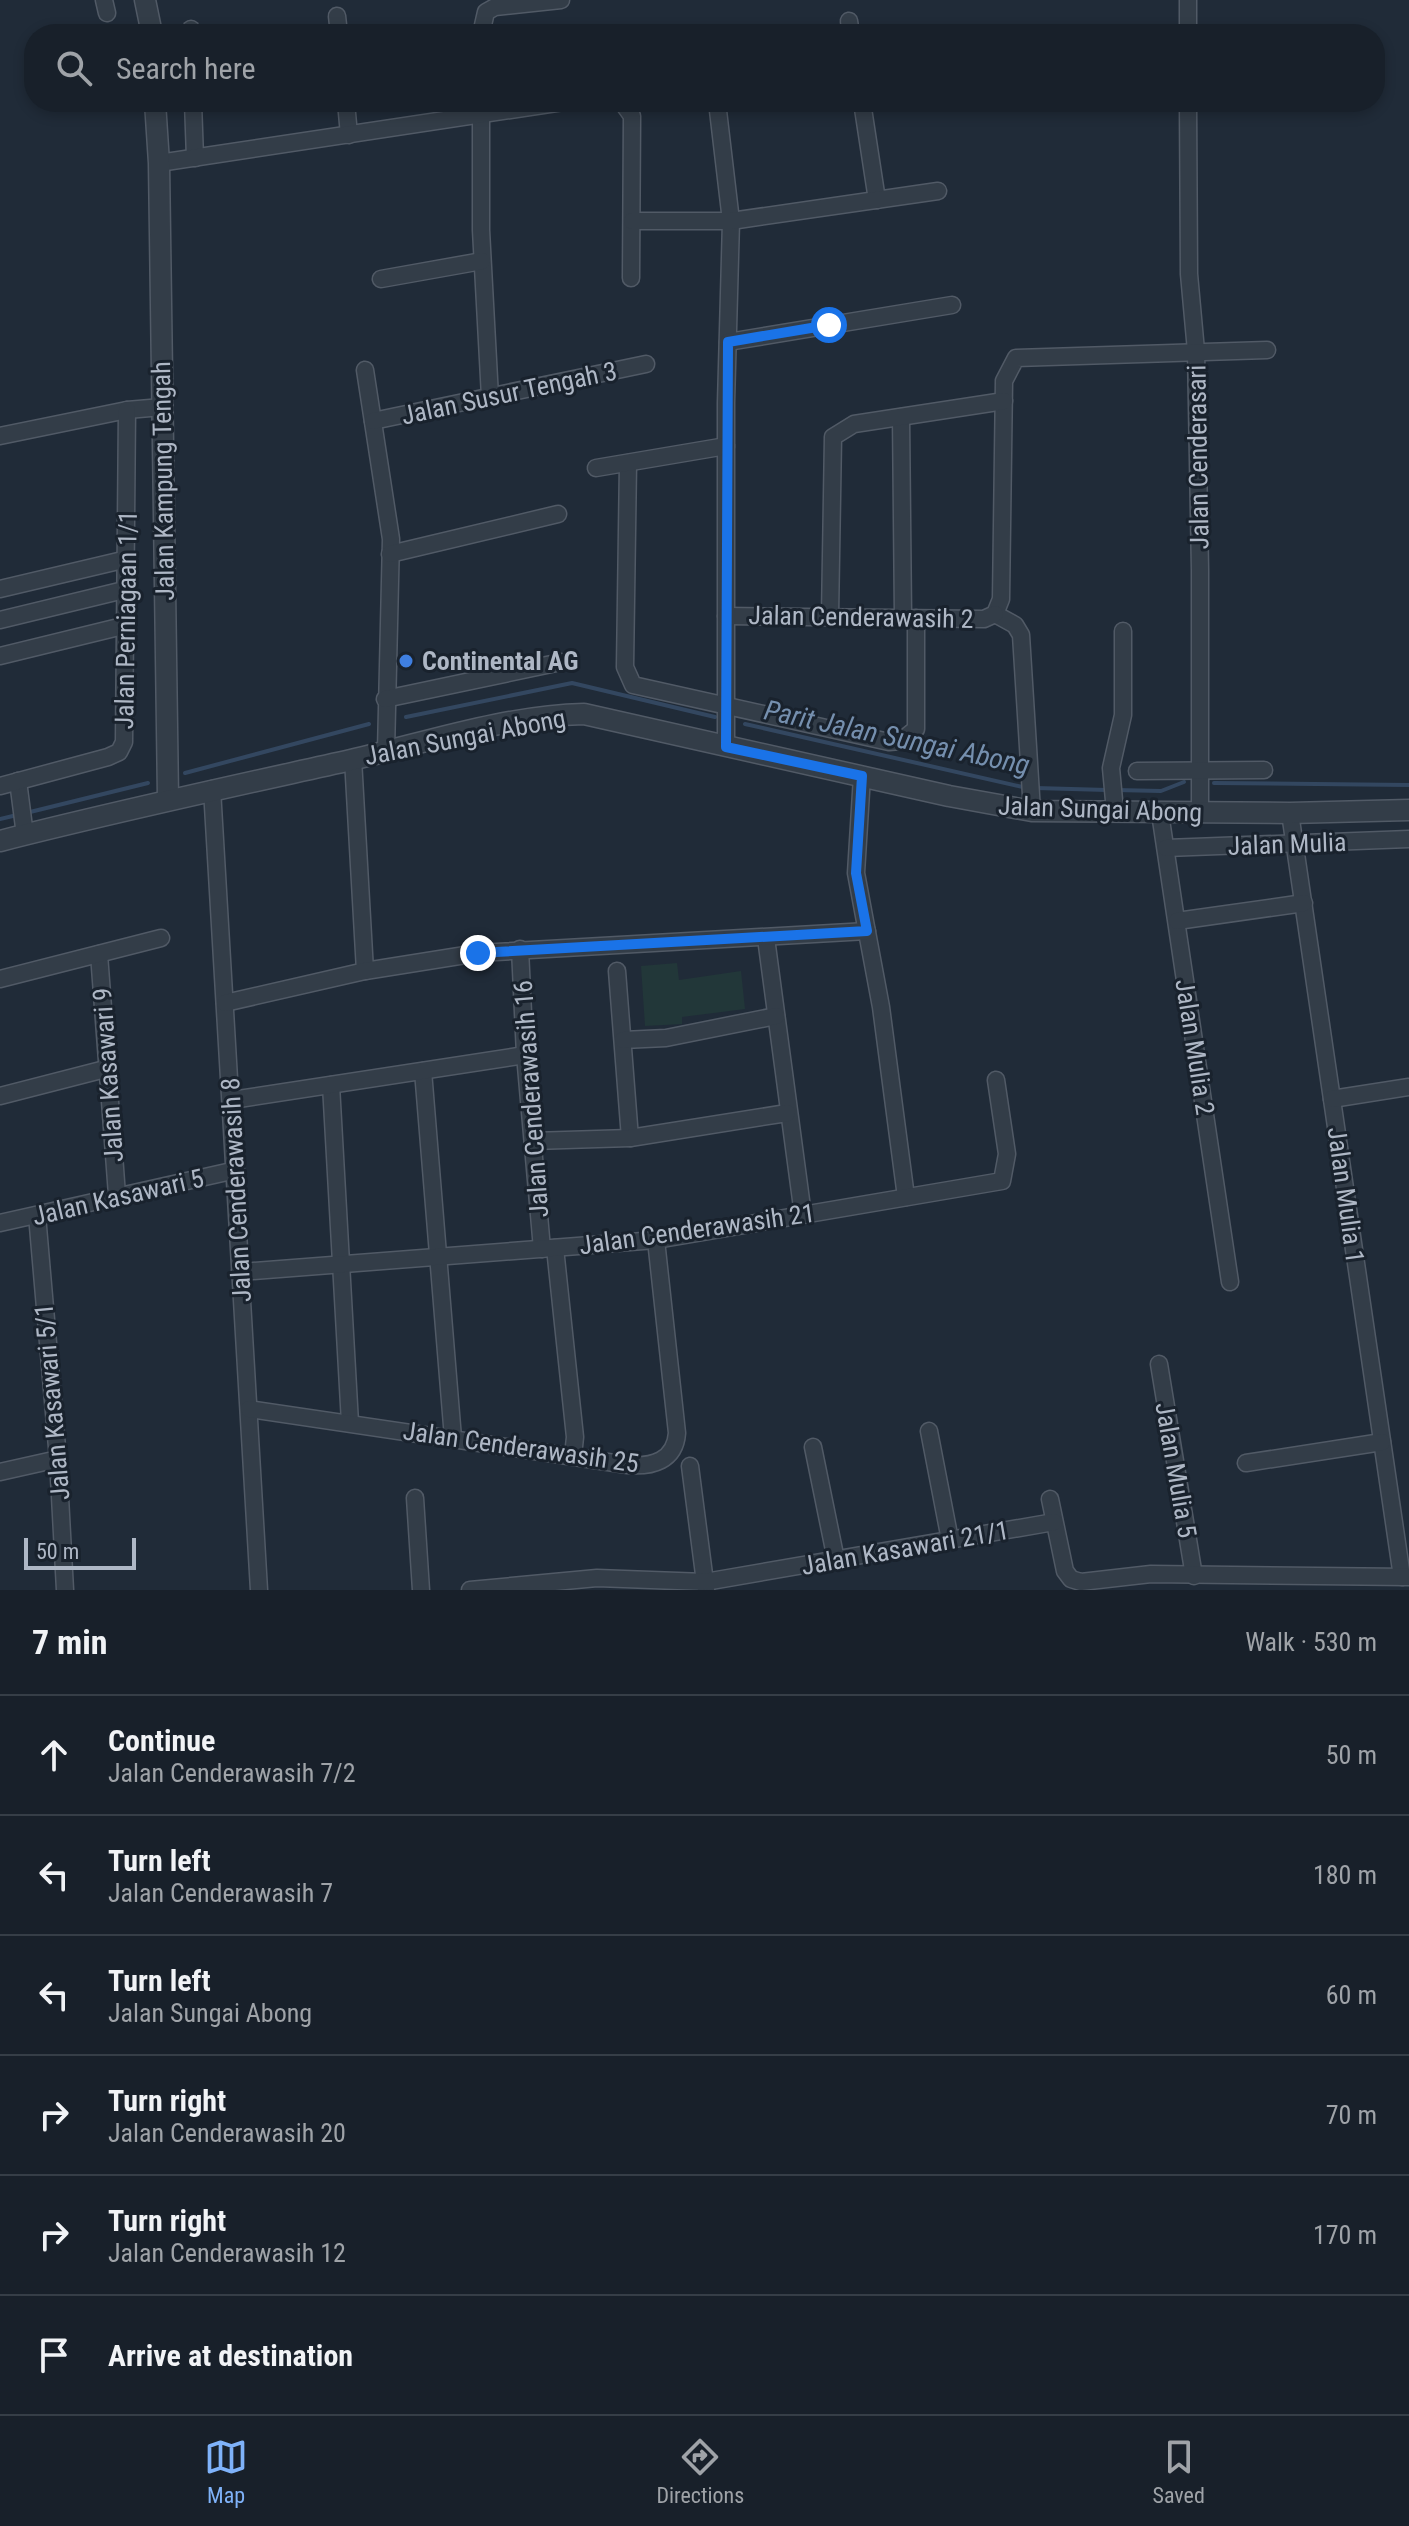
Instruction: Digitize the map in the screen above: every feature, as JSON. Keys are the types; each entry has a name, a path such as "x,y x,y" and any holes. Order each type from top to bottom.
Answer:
{"street":[{"path":"145,0 150,24"},
{"path":"483,24 486,12 495,7 561,0"},
{"path":"1188,0 1188,24"},
{"path":"337,16 338,24"},
{"name":"Jalan Kampung Tengah","path":"156,112 159,163 168,798"},
{"path":"193,112 195,158"},
{"path":"347,112 349,135"},
{"path":"159,163 349,135 461,112"},
{"path":"481,112 482,261 490,397"},
{"path":"629,112 632,116 631,278"},
{"path":"718,112 731,221 726,446 726,747"},
{"path":"864,112 877,200"},
{"name":"Jalan Cenderasari","path":"1188,112 1189,281 1196,351 1200,813"},
{"path":"632,221 731,221 938,191"},
{"path":"381,279 482,261"},
{"path":"728,342 952,305"},
{"path":"1031,792 1021,635 1015,625 995,614 1001,599 1004,381 1009,367 1022,355 1267,350"},
{"name":"Jalan Susur Tengah 3","path":"373,421 646,364"},
{"path":"365,370 390,554 386,751"},
{"path":"830,616 833,437 854,424 1004,401"},
{"path":"0,436 127,410 162,407"},
{"name":"Jalan Perniagaan 1/1","path":"0,786 119,752 124,742 128,589 127,410"},
{"path":"628,463 625,667 628,678 642,688 889,742 901,741 916,729 901,417"},
{"path":"596,468 726,446"},
{"path":"390,554 558,514"},
{"path":"0,589 127,559"},
{"path":"0,620 128,589"},
{"name":"Jalan Cenderawasih 2","path":"726,616 984,619 995,614"},
{"path":"0,656 127,625"},
{"path":"1113,794 1123,715 1123,631"},
{"path":"385,699 561,662"},
{"name":"Jalan Sungai Abong","path":"0,841 22,818 168,798 541,717 584,714 862,776 1031,792 1113,794 1160,813 1409,810"},
{"path":"353,759 365,971"},
{"path":"1137,771 1264,770"},
{"path":"862,776 856,873 906,1197"},
{"path":"18,781 22,818"},
{"name":"Jalan Cenderawasih 8","path":"212,789 259,1590"},
{"name":"Jalan Mulia 2","path":"1160,813 1230,1282"},
{"name":"Jalan Mulia 1","path":"1290,813 1382,1442 1406,1577"},
{"name":"Jalan Mulia","path":"1166,848 1409,839"},
{"path":"1177,921 1304,903"},
{"path":"225,1003 365,971 520,949 867,931"},
{"path":"0,979 161,938"},
{"path":"766,938 803,1215"},
{"name":"Jalan Cenderawasih 16","path":"520,949 533,1141 575,1437 573,1456"},
{"name":"Jalan Kasawari 9","path":"99,954 117,1195"},
{"path":"617,971 630,1138"},
{"path":"623,1040 666,1038 776,1016"},
{"path":"232,1100 525,1055"},
{"path":"0,1096 109,1068"},
{"path":"423,1071 453,1438"},
{"name":"Jalan Cenderawasih 21","path":"240,1272 656,1240 1002,1181 1007,1154 996,1080"},
{"path":"331,1085 350,1423"},
{"path":"1332,1099 1409,1087"},
{"path":"533,1141 630,1138 787,1113"},
{"name":"Jalan Kasawari 5","path":"0,1223 236,1170"},
{"name":"Jalan Kasawari 5/1","path":"37,1215 58,1459 65,1590"},
{"name":"Jalan Cenderawasih 25","path":"249,1409 651,1465 667,1457 676,1444 656,1240"},
{"name":"Jalan Mulia 5","path":"1159,1364 1194,1576"},
{"path":"929,1431 950,1540"},
{"path":"1246,1463 1382,1442"},
{"path":"813,1447 836,1560"},
{"path":"0,1472 58,1459"},
{"path":"690,1466 706,1586"},
{"path":"415,1498 421,1590"},
{"path":"1050,1499 1065,1571 1071,1579 1081,1582 1118,1576 1406,1577"},
{"name":"Jalan Kasawari 21/1","path":"470,1590 597,1578 706,1586 1054,1522"}],"green space":[{"path":"677,963 679,980 741,971 745,1009 682,1017 682,1024 645,1026 641,966"}],"waterway":[{"name":"Parit Jalan Sungai Abong","path":"406,717 572,683 715,717"},
{"name":"Parit Jalan Sungai Abong","path":"185,773 369,724"},
{"name":"Parit Jalan Sungai Abong","path":"745,724 1027,788"},
{"name":"Parit Jalan Sungai Abong","path":"1116,790 1161,791 1184,782"},
{"name":"Parit Jalan Sungai Abong","path":"26,813 148,783"},
{"name":"Parit Jalan Sungai Abong","path":"1214,783 1409,785"},
{"name":"Parit Jalan Sungai Abong","path":"1036,788 1107,790"},
{"name":"Parit Jalan Sungai Abong","path":"0,819 17,815"}],"place":[{"name":"Continental AG","path":"406,661"}],"route":[{"path":"478,953 867,931 856,873 862,776 726,747 728,342 829,325"}]}
